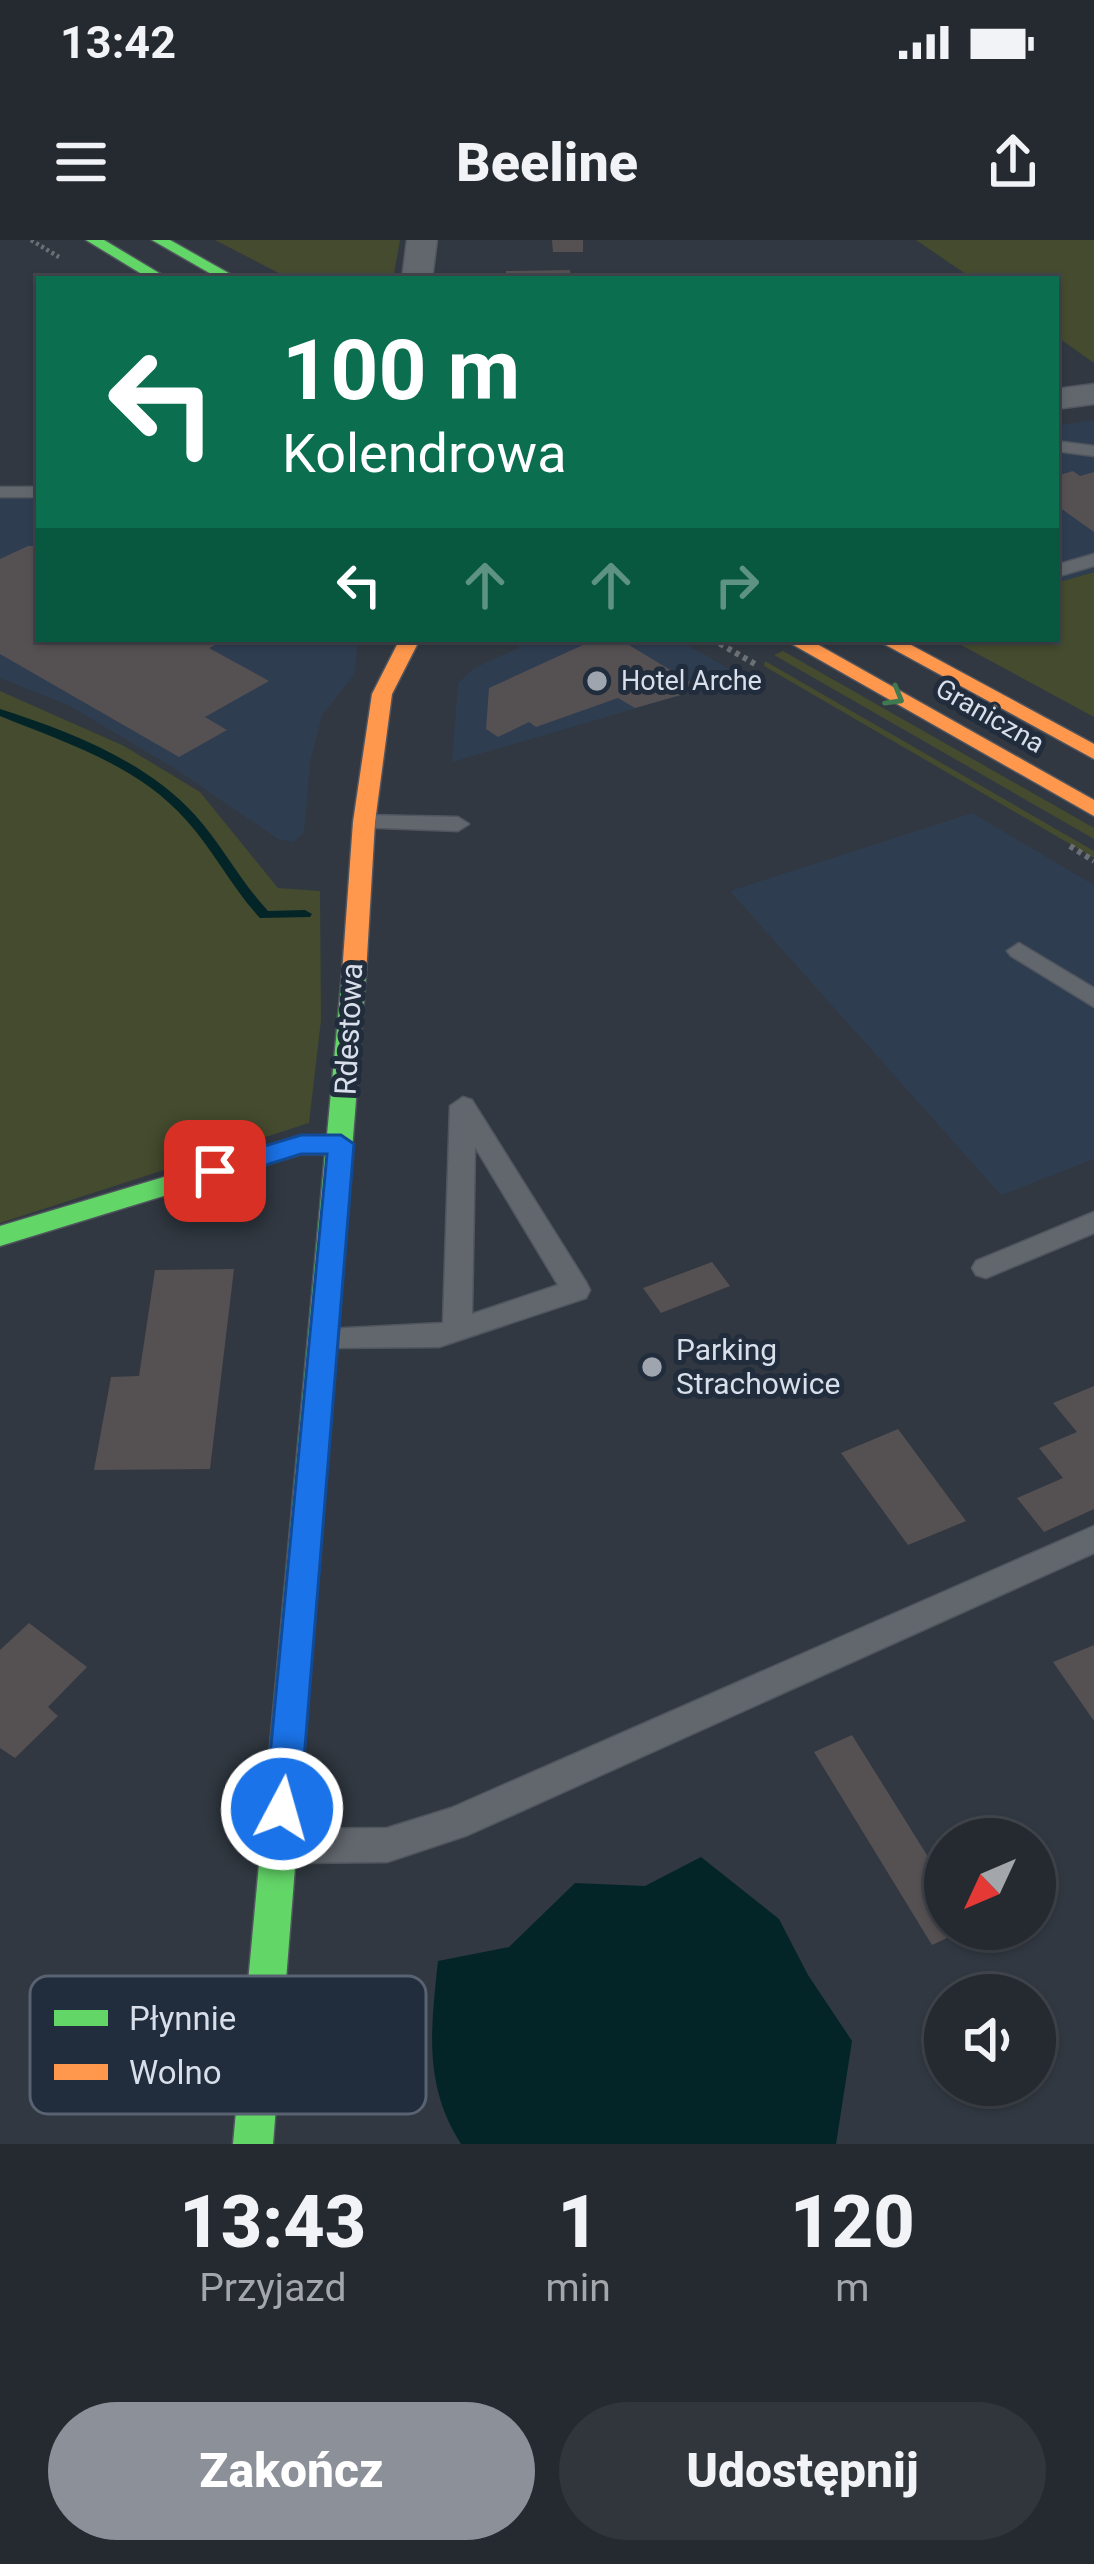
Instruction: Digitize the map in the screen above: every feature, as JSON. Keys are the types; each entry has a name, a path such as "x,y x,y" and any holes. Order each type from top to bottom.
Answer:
{"street":[{"path":"93,240 156,276"},
{"path":"160,240 226,276"},
{"path":"417,276 422,240"},
{"path":"1059,398 1094,394"},
{"name":"Rdestowa","path":"268,1976 341,1144 364,822 382,694 408,642"},
{"name":"Graniczna","path":"798,642 1094,809"},
{"name":"Graniczna","path":"891,642 1094,753"},
{"path":"0,1236 301,1145 341,1144"},
{"name":"Rdestowa","path":"253,2144 256,2114"}],"lane":[{"path":"1059,446 1094,451"},
{"path":"0,492 36,491"},
{"path":"1059,570 1094,560"},
{"path":"364,822 458,824"},
{"path":"1018,951 1094,999"},
{"path":"323,1340 409,1340 457,1330 576,1290 463,1106 457,1330"},
{"path":"986,1268 1094,1222"},
{"path":"279,1845 387,1845 456,1823 1094,1539"}],"path":[{"path":"717,642 749,660"}],"shaded area":[{"path":"215,240 400,240 394,276 284,276"},
{"path":"916,240 1094,240 1094,363 1059,338 1059,276 969,276"},
{"path":"1094,420 1094,572 1059,582 1059,426"},
{"path":"0,498 36,498 36,642 358,642 354,675 322,715 310,762 304,833 293,842 278,839 177,770 68,705 0,678"},
{"path":"1094,572 1094,717 956,642 1059,642 1059,582"},
{"path":"514,642 682,642 743,677 452,762 458,683 474,668 519,648"},
{"path":"783,651 1094,828 1094,839 774,655"},
{"path":"765,661 1094,851 1094,858 764,666"},
{"path":"0,691 124,746 200,792 278,888 320,891 321,1020 309,1123 0,1223"},
{"path":"972,813 1094,885 1094,1159 1001,1195 730,891"},
{"path":"701,1857 779,1919 808,1975 852,2041 836,2144 461,2144 435,2078 432,2032 438,1961 509,1947 575,1883 645,1886"}],"building":[{"path":"552,240 583,240 583,252 553,252"},
{"path":"570,270 571,276 506,276 506,271"},
{"path":"1094,472 1094,532 1059,507 1059,475"},
{"path":"36,546 36,642 221,642 209,648 269,681 205,717 227,730 179,757 0,654 0,559"},
{"name":"Hotel Arche","path":"589,642 624,642 702,689 635,708 618,698 536,727 529,722 498,737 486,729 489,688"},
{"path":"712,1262 730,1286 661,1313 643,1288"},
{"path":"234,1269 210,1469 94,1470 111,1377 139,1376 155,1270"},
{"path":"1094,1386 1094,1509 1044,1532 1017,1498 1063,1478 1039,1448 1077,1432 1053,1403"},
{"path":"898,1429 966,1521 908,1545 841,1453"},
{"path":"29,1623 87,1667 48,1707 58,1716 15,1758 0,1748 0,1650"},
{"path":"1094,1645 1094,1721 1053,1662"},
{"path":"852,1735 924,1850 924,1932 814,1752"}],"waterway":[{"path":"0,712 103,754 151,782 192,819 265,915 305,914"}],"traffic: fast":[{"path":"93,240 156,276"},
{"path":"159,240 225,276"},
{"path":"268,1976 354,974"},
{"path":"0,1236 301,1145 341,1144"},
{"path":"253,2144 256,2114"}],"traffic: slow":[{"path":"354,974 364,822 382,694 408,642"},
{"path":"798,642 1094,809"},
{"path":"890,642 1094,753"}],"place":[{"name":"Hotel Arche","path":"597,681"},
{"name":"Parking Strachowice","path":"652,1367"}],"route":[{"path":"215,1171 301,1145 341,1144 282,1809"}]}
